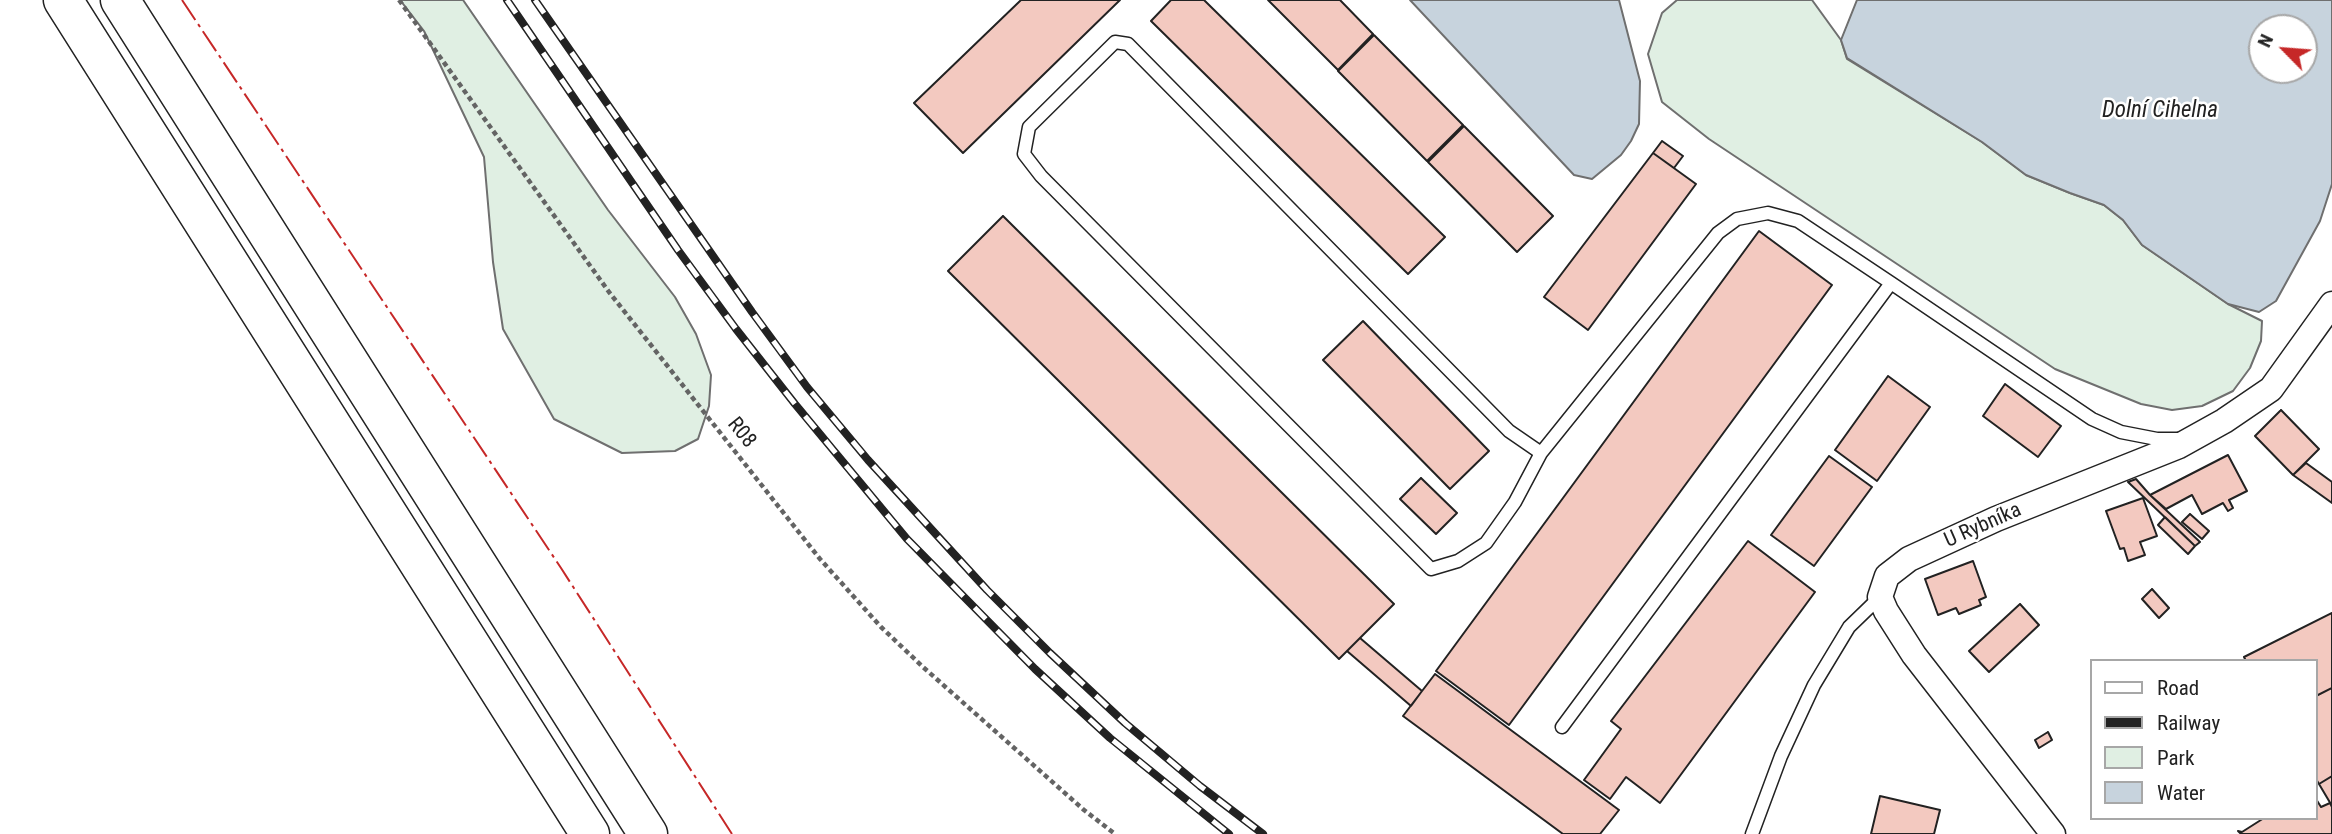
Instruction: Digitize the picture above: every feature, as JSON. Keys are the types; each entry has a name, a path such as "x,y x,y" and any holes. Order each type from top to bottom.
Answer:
{"highway":[{"path":"63,0 590,834"},
{"path":"120,0 648,834"}],"street":[{"name":"U Rybníka","path":"1880,597 1887,576 1909,559 1996,519 2193,439 2270,389 2332,304"},
{"path":"1880,597 1914,654 2053,834"}],"lane":[{"path":"1541,453 1509,431 1128,44 1115,42 1029,127 1024,154 1041,177 1431,569 1458,561 1486,543 1515,502 1541,453 1718,233 1737,219 1768,213 1798,220 2092,419 2121,432 2157,439 2193,439"},
{"path":"1562,727 1891,283"},
{"path":"1752,834 1780,756 1814,685 1849,627 1880,597"}],"path":[{"name":"R08","path":"399,0 609,292 820,559 881,627 923,667 1084,810 1115,834"}],"green space":[{"path":"400,0 463,0 608,210 675,297 696,334 711,375 709,406 698,439 675,451 622,453 554,419 503,329 493,262 484,157 424,31"},
{"path":"1677,0 1812,0 1841,40 1847,59 1982,142 2026,175 2104,205 2123,220 2142,245 2228,304 2262,321 2261,341 2250,368 2233,391 2202,406 2172,410 2141,404 2055,369 1709,139 1662,102 1648,54 1662,13"}],"water":[{"path":"1410,0 1619,0 1640,81 1639,124 1631,141 1621,155 1592,179 1574,175"},
{"name":"Dolní Cihelna","path":"1857,0 2332,0 2332,184 2320,221 2276,301 2259,312 2228,304 2142,245 2123,220 2104,205 2026,175 1982,142 1847,58 1841,40"}],"building":[{"path":"1021,0 1120,0 963,153 914,103"},
{"path":"1171,0 1204,0 1445,237 1408,274 1151,21"},
{"path":"1268,0 1340,0 1373,34 1338,70"},
{"path":"1374,35 1463,125 1427,161 1338,71"},
{"path":"1464,126 1553,216 1517,252 1428,162"},
{"path":"1662,141 1683,156 1674,168 1653,153"},
{"path":"1653,153 1696,184 1588,330 1544,297"},
{"path":"1003,216 1394,604 1339,659 948,271"},
{"path":"1759,231 1832,285 1509,725 1436,671"},
{"path":"1363,321 1489,451 1450,489 1323,360"},
{"path":"1888,376 1930,407 1877,481 1835,450"},
{"path":"2005,384 2061,426 2038,457 1983,416"},
{"path":"2281,410 2319,449 2293,475 2255,436"},
{"path":"2228,455 2247,491 2229,500 2233,508 2228,511 2223,503 2202,514 2192,495 2166,509 2150,495"},
{"path":"1829,456 1872,487 1814,566 1771,535"},
{"path":"2306,463 2332,482 2332,503 2293,475"},
{"path":"1421,478 1457,513 1436,534 1400,499"},
{"path":"2136,479 2200,542 2195,546 2128,482"},
{"path":"2143,498 2157,536 2140,542 2145,555 2128,561 2124,548 2120,549 2106,511"},
{"path":"2190,514 2209,531 2202,539 2182,522"},
{"path":"2165,517 2195,546 2188,554 2158,525"},
{"path":"1748,541 1815,592 1660,803 1626,777 1610,799 1584,780 1621,729 1611,721"},
{"path":"1973,561 1986,597 1979,600 1981,605 1959,614 1956,608 1938,615 1925,579"},
{"path":"2152,589 2169,608 2159,618 2142,599"},
{"path":"2020,604 2039,625 1989,672 1969,651"},
{"path":"2332,613 2332,688 2318,695 2318,659 2244,657"},
{"path":"1360,638 1422,691 1411,706 1347,651"},
{"path":"1435,674 1619,810 1600,834 1563,834 1403,716"},
{"path":"2332,688 2332,776 2319,784 2318,782 2318,695"},
{"path":"2048,732 2052,740 2039,748 2035,740"},
{"path":"2332,776 2332,806 2319,784"},
{"path":"1880,796 1940,810 1934,834 1871,834"},
{"path":"2318,802 2321,807 2330,803 2332,807 2332,834 2241,834 2238,831 2242,832 2261,820 2318,820"}],"railway":[{"path":"507,0 678,250 736,329 907,539 1035,669 1110,738 1229,834"},
{"path":"535,0 752,312 807,387 868,460 987,590 1050,653 1125,723 1263,834"}],"power":[{"path":"182,0 561,568 732,834"}]}
